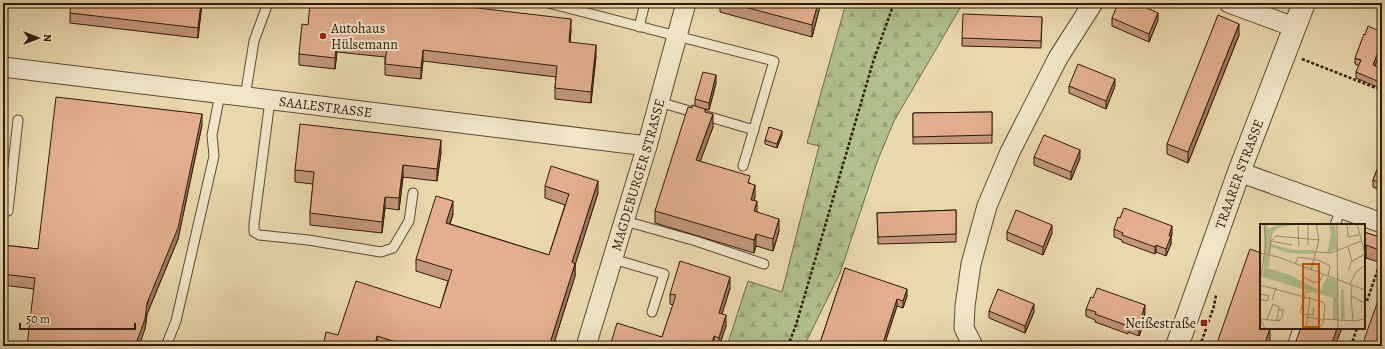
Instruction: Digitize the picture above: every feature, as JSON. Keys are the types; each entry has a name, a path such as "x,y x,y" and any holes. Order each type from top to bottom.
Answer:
{"street":[{"name":"MAGDEBURGER STRASSE","path":"586,346 647,146 686,3"},
{"path":"972,346 964,328 965,306 971,264 987,206 1010,152 1058,58 1093,3"},
{"path":"1229,3 1294,26"},
{"name":"TRAARER STRASSE","path":"1177,346 1238,172 1304,3"},
{"name":"SAALESTRASSE","path":"3,67 647,146"},
{"path":"1238,172 1338,217 1382,224"}],"lane":[{"path":"245,97 254,41 268,3"},
{"path":"548,3 774,61 743,166"},
{"path":"639,27 645,3"},
{"path":"166,346 176,322 214,156 212,135 220,94"},
{"path":"270,100 254,232 259,235 308,240 381,252 393,248 409,221 413,193"},
{"path":"659,102 754,130"},
{"path":"3,210 8,211 18,120"},
{"path":"625,221 692,240 764,264"},
{"path":"613,258 664,274 652,312"},
{"path":"1292,346 1298,329"}],"path":[{"path":"788,346 796,325 873,62 894,3"},
{"path":"1285,53 1381,90 1382,88"},
{"path":"1367,301 1380,263"},
{"path":"1351,346 1357,329"}],"green space":[{"path":"846,3 963,3 894,121 877,162 840,273 804,346 727,346 748,281 782,292 819,146 807,143"}],"building":[{"path":"71,3 201,3 198,28 70,13"},
{"path":"310,3 435,3 571,19 569,42 596,45 591,92 555,88 557,66 423,50 421,68 385,64 387,46 337,41 335,58 299,54 302,24 308,25"},
{"path":"730,3 818,3 812,25"},
{"path":"1118,3 1136,3 1158,13 1149,34 1112,18"},
{"path":"963,14 1042,17 1041,41 962,38"},
{"path":"1218,15 1239,24 1188,152 1167,144"},
{"path":"1368,26 1382,32 1382,42 1373,65 1382,69 1382,83 1356,72 1361,60 1355,58"},
{"path":"1078,64 1115,79 1106,101 1069,86"},
{"path":"703,72 716,75 709,103 695,99"},
{"path":"56,97 202,114 178,228 147,303 145,319 135,346 27,346 35,278 3,274 3,245 38,249"},
{"path":"692,105 705,109 705,112 713,114 696,160 750,176 748,183 755,185 751,200 757,201 754,211 779,219 773,239 756,234 754,240 655,211 688,107 692,108"},
{"path":"992,112 992,135 913,137 913,113"},
{"path":"300,124 441,140 437,169 403,165 399,198 385,197 382,222 310,213 314,172 295,170"},
{"path":"769,127 782,131 777,144 765,140"},
{"path":"1044,135 1080,150 1071,172 1034,157"},
{"path":"1382,157 1382,183 1373,180"},
{"path":"551,166 598,181 572,262 575,264 549,346 408,346 377,336 375,346 323,346 326,332 338,335 356,281 440,308 452,270 416,259 436,196 453,201 446,223 549,255 569,194 545,186"},
{"path":"1124,208 1172,226 1169,236 1171,236 1166,249 1156,245 1155,247 1122,235 1123,233 1114,229 1118,217 1120,218"},
{"path":"956,210 956,234 878,237 877,213"},
{"path":"1016,210 1052,225 1043,247 1007,232"},
{"path":"1365,232 1382,238 1382,251 1366,245 1365,248"},
{"path":"1250,249 1260,253 1260,329 1270,329 1264,346 1216,346"},
{"path":"680,261 730,277 719,313 726,315 719,338 714,336 711,346 610,346 617,323 662,337 676,295 670,294"},
{"path":"845,268 907,289 903,301 897,299 882,346 819,346"},
{"path":"1097,288 1145,305 1142,315 1144,316 1139,328 1128,324 1128,326 1095,314 1096,312 1086,309"},
{"path":"998,289 1034,304 1025,326 989,311"},
{"path":"1382,289 1382,346 1362,346"},
{"path":"1301,329 1337,329 1331,346 1294,346"}],"place":[{"name":"Autohaus Hülsemann","path":"323,36"},
{"name":"Neißestraße","path":"1204,323"}]}
